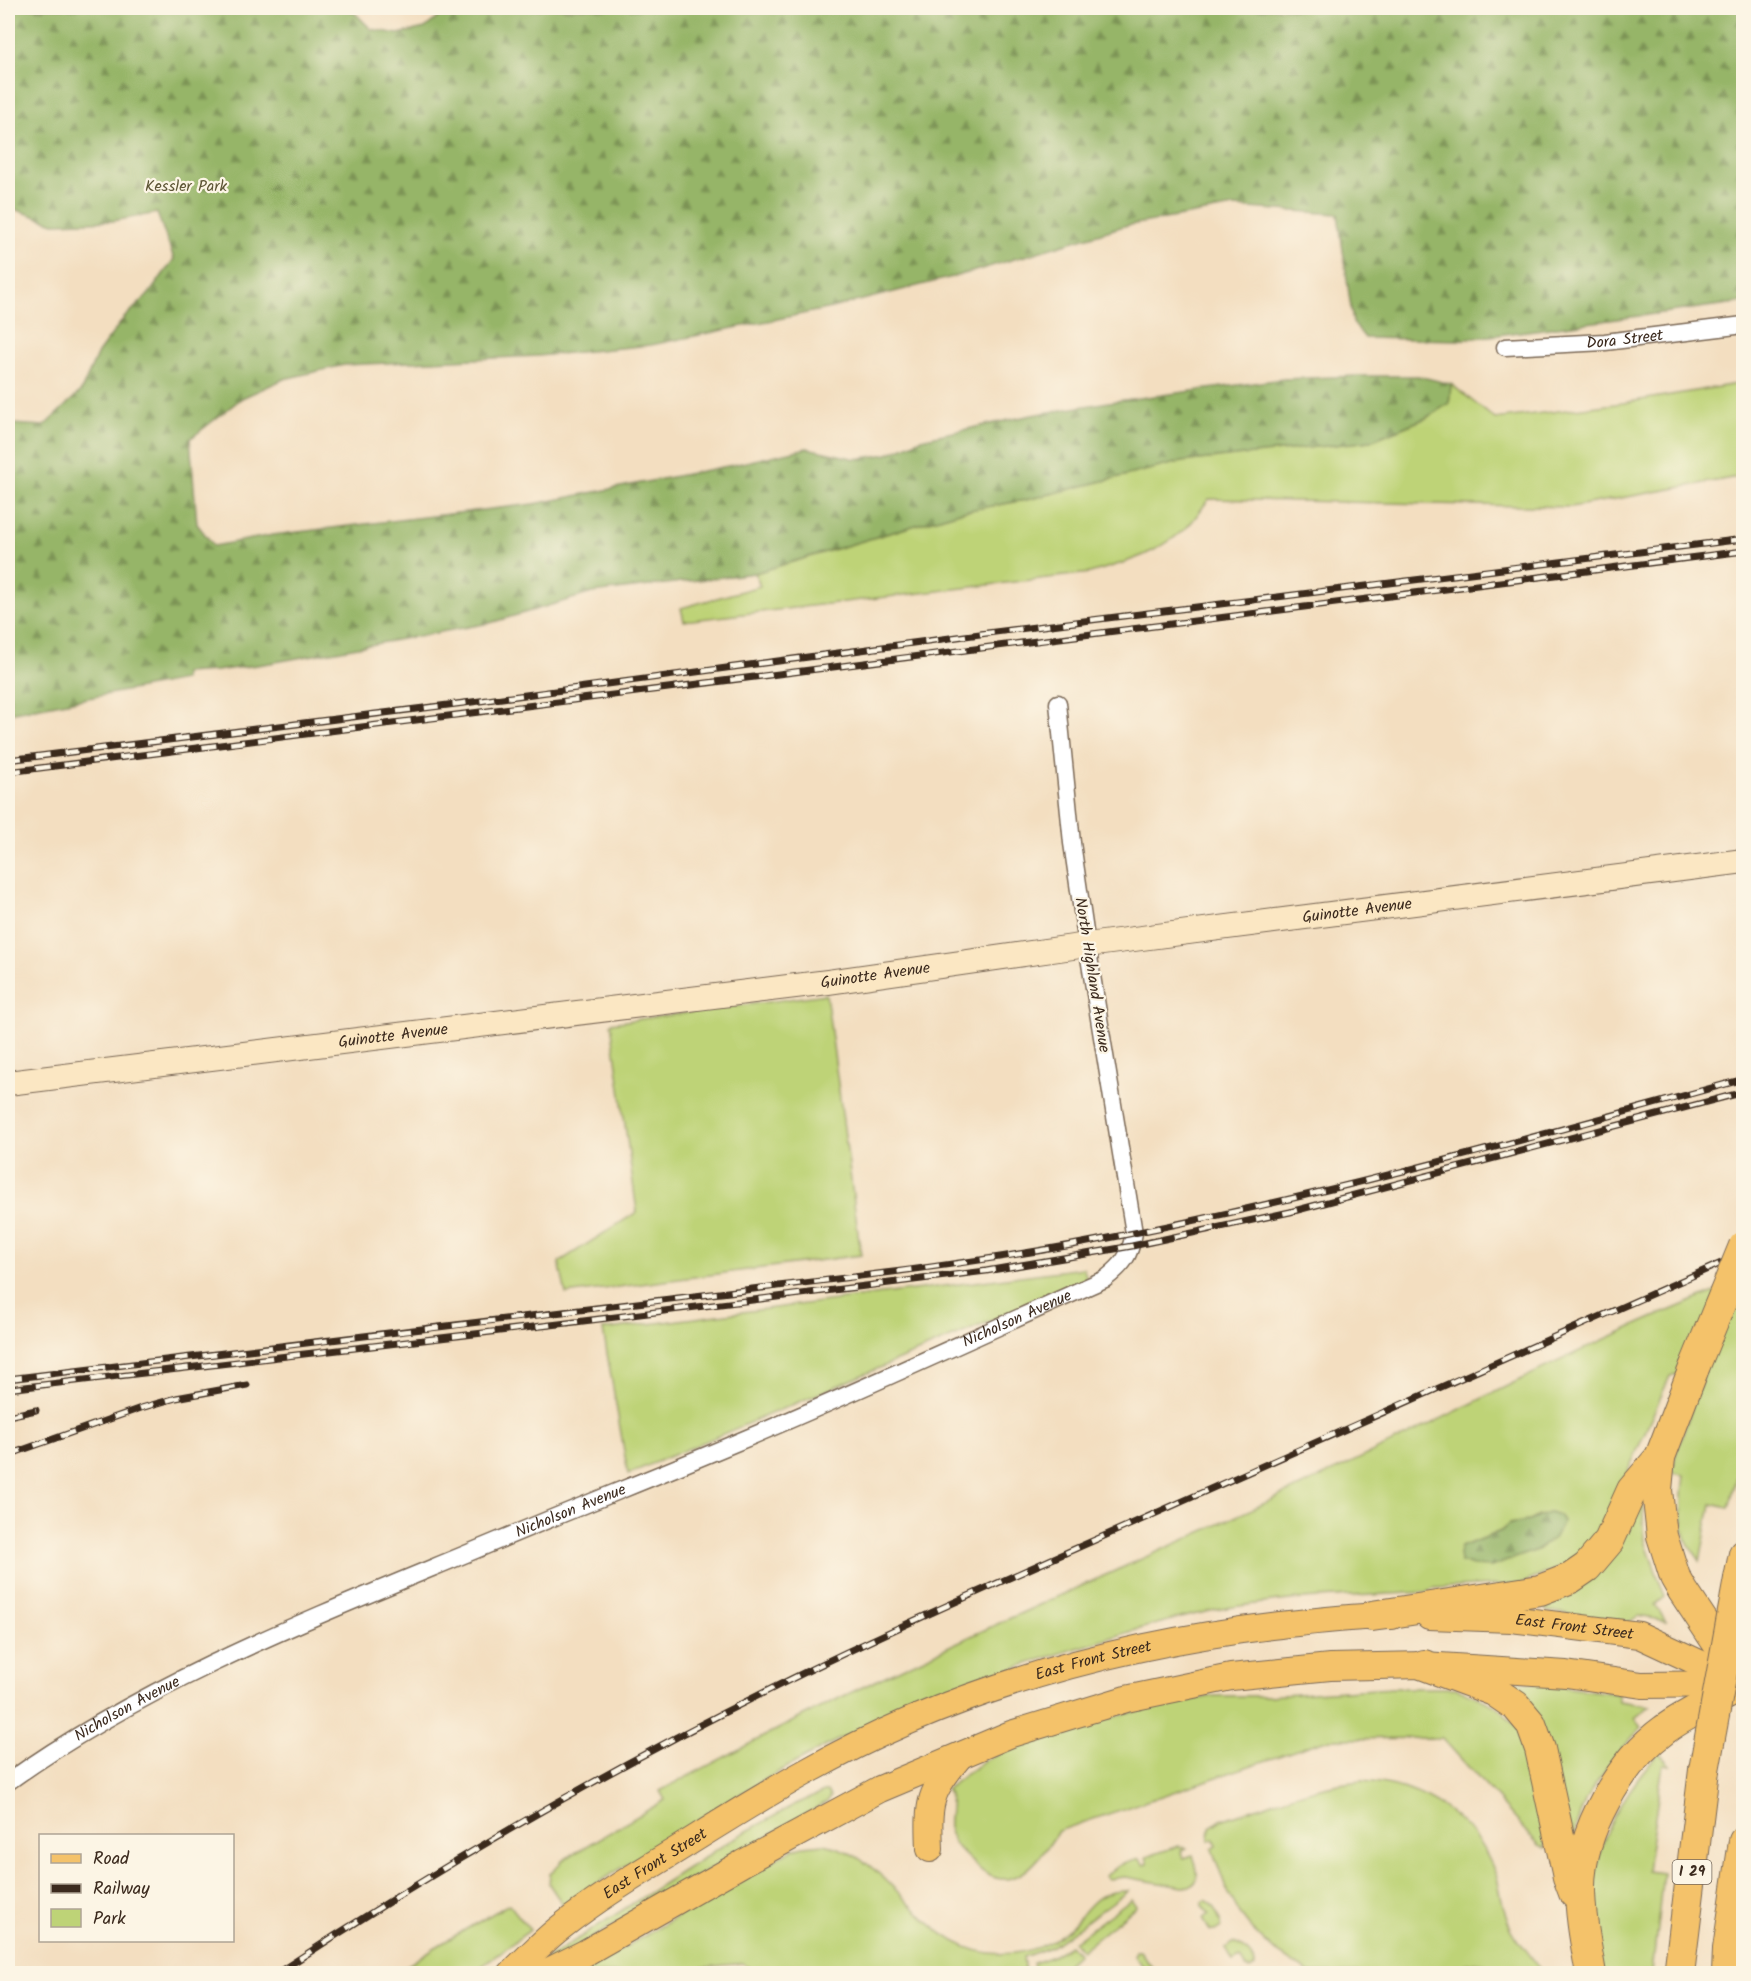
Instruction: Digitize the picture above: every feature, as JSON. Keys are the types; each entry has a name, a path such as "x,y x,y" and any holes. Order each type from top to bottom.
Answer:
{"highway":[{"path":"1591,1974 1581,1913 1582,1866 1593,1827 1611,1790 1632,1760 1666,1727 1743,1683 1683,1591 1672,1568 1662,1536 1658,1490 1660,1456 1743,1246"},
{"path":"1372,1616 1540,1590 1571,1578 1587,1567 1609,1541 1632,1490 1660,1456"},
{"name":"I 29","path":"1679,1974 1704,1770 1741,1566"},
{"path":"1424,1665 1494,1691 1516,1706 1531,1724 1540,1749 1568,1877 1581,1913"},
{"path":"1727,1974 1728,1949 1743,1841"}],"main road":[{"name":"East Front Street","path":"511,1974 560,1927 628,1880 748,1805 840,1754 908,1722 1000,1686 1085,1661 1168,1641 1243,1629 1372,1616 1511,1619 1639,1635 1743,1683"},
{"path":"543,1974 585,1953 880,1789 1011,1734 1125,1699 1231,1677 1330,1667 1424,1665 1566,1674 1642,1685 1743,1683"},
{"path":"930,1849 928,1814 932,1796 943,1776 960,1755"}],"street":[{"name":"Dora Street","path":"1505,347 1605,342 1743,325"},
{"name":"North Highland Avenue","path":"1058,703 1072,843 1134,1233 1132,1246"},
{"name":"Guinotte Avenue","path":"8,1083 828,982 1087,945 1743,861"},
{"name":"Nicholson Avenue","path":"8,1782 98,1724 263,1639 596,1499 735,1444 1094,1284 1105,1279 1123,1265 1132,1246"}],"green space":[{"name":"Kessler Park","path":"8,8 188,8 200,10 344,8 356,14 371,29 398,34 425,28 441,15 441,8 1743,8 1743,302 1460,340 1365,338 1353,323 1338,214 1234,207 1124,226 968,273 831,308 651,345 538,356 344,365 284,379 242,398 190,439 197,524 214,546 273,535 534,504 807,448 856,459 888,454 921,439 1032,415 1109,402 1284,379 1418,376 1451,384 1449,403 1426,418 1370,441 1180,462 1026,500 963,511 755,573 592,593 490,623 270,663 184,673 184,680 8,713 8,408 11,424 44,426 81,391 98,353 124,318 149,294 174,259 157,213 113,221 54,223 8,207"},
{"path":"1743,383 1743,476 1571,507 1209,499 1188,526 1163,545 1128,561 1090,573 684,621 681,608 760,586 755,573 963,511 1026,500 1180,462 1370,441 1426,418 1449,403 1451,384 1495,419 1623,403"},
{"path":"826,994 861,1255 566,1294 559,1262 637,1212 611,1023"},
{"path":"1083,1268 1088,1280 628,1474 603,1330"},
{"path":"1743,1281 1743,1453 1729,1508 1711,1504 1700,1561 1687,1541 1683,1525 1684,1475 1672,1473 1676,1454 1707,1364 1670,1376 1604,1525 1575,1561 1521,1584 1433,1588 1427,1592 1302,1599 1227,1608 1158,1624 1062,1653 918,1704 823,1747 710,1812 563,1905 549,1884 550,1874 563,1860 665,1800 660,1791 790,1723 977,1633 1302,1486 1575,1353 1686,1303","holes":["1538,1516 1514,1558 1491,1567 1461,1547 1501,1531 1509,1524 1529,1521"]},
{"path":"1642,1501 1645,1541 1665,1597 1655,1605 1666,1621 1638,1616 1629,1622 1546,1611 1547,1598"},
{"path":"1550,1512 1559,1515 1563,1521 1555,1537 1537,1550 1491,1567 1473,1566 1460,1562 1461,1547 1501,1531 1509,1524 1529,1521"},
{"path":"1500,1679 1618,1694 1619,1701 1650,1706 1635,1718 1641,1728 1617,1754 1586,1798 1569,1846"},
{"path":"1392,1688 1457,1688 1500,1708 1517,1728 1524,1744 1546,1848 1539,1845 1442,1738 1329,1739 1058,1831 1032,1866 1022,1874 1010,1878 999,1879 986,1874 959,1850 950,1834 950,1800 946,1789 984,1761 1011,1748 1085,1724 1163,1705 1214,1696 1267,1696"},
{"path":"1659,1753 1670,1765 1663,1764 1647,1871 1663,1873 1652,1973 1602,1974 1593,1905 1599,1855 1613,1818 1634,1785"},
{"path":"1362,1781 1406,1789 1444,1808 1460,1821 1486,1854 1496,1875 1508,1922 1542,1973 1512,1974 1488,1966 1466,1964 1467,1973 1459,1973 1457,1966 1437,1973 1309,1973 1272,1949 1250,1927 1226,1888 1212,1849 1217,1846 1214,1839 1209,1841 1210,1827 1221,1820 1290,1796"},
{"path":"827,1792 830,1797 827,1802 539,1968 537,1965 733,1839 794,1805"},
{"path":"824,1844 848,1852 869,1865 943,1934 964,1946 989,1953 1020,1952 1040,1947 1066,1931 1099,1898 1116,1891 1128,1891 1051,1947 1023,1957 1025,1973 756,1974 743,1963 673,1973 579,1974 793,1849"},
{"path":"1178,1846 1186,1848 1181,1850 1184,1858 1193,1855 1195,1860 1197,1876 1194,1884 1190,1886 1183,1887 1125,1877 1108,1879 1105,1876 1120,1865 1139,1859 1145,1865 1148,1863 1146,1857"},
{"path":"1131,1899 1136,1906 1081,1951 1074,1942"},
{"path":"1206,1900 1214,1908 1220,1920 1221,1927 1215,1931 1210,1931 1203,1919 1209,1915 1202,1906"},
{"path":"509,1904 530,1930 473,1973 396,1973 434,1948"},
{"path":"1232,1943 1247,1951 1255,1966 1250,1969 1246,1968 1240,1958 1233,1962 1226,1948"},
{"path":"1070,1945 1078,1954 1057,1973 1034,1973 1033,1963 1053,1956"},
{"path":"1136,1951 1140,1951 1156,1973 1149,1973 1134,1956"}],"railway":[{"path":"8,760 480,701 995,632 1744,539"},
{"path":"8,772 1744,551"},
{"path":"8,1379 888,1273 1072,1245 1241,1210 1410,1170 1744,1079"},
{"path":"8,1389 986,1271 1063,1258 1132,1246 1290,1212 1744,1092"},
{"path":"276,1974 398,1896 521,1823 647,1753 775,1687 972,1594 1744,1253"},
{"path":"8,1455 141,1408 176,1398 247,1385"},
{"path":"8,1416 36,1410"}]}
